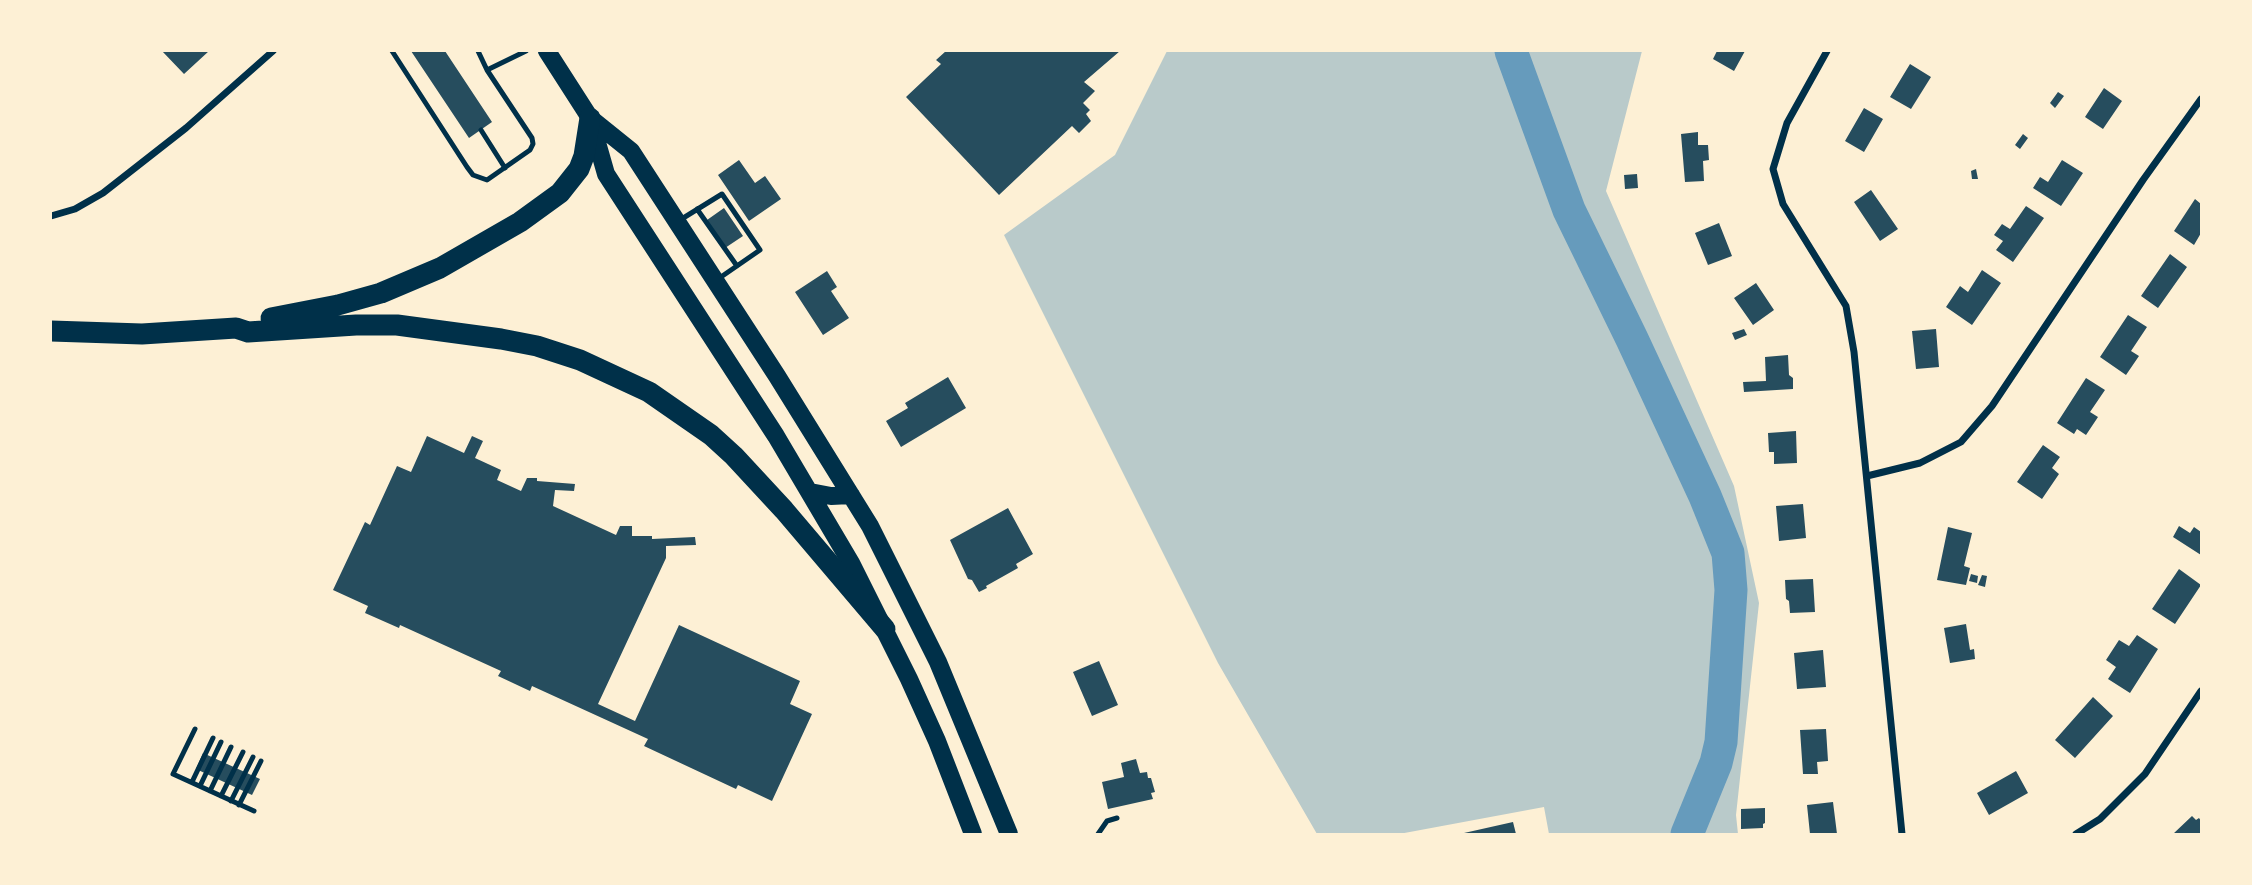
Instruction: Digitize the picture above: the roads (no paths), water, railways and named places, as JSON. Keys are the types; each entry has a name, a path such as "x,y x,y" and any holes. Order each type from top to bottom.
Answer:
{"highway":[{"path":"236,328 247,322 338,305 381,293 440,268 482,245 549,202 570,183 584,156 590,118"},
{"path":"51,331 142,334 236,328 248,332 376,324 443,330 537,346 608,371 676,409 734,456 794,520 885,629"}],"main road":[{"path":"547,51 590,118 606,174 776,436 850,563 885,629 937,741 973,834"},
{"path":"590,118 631,151 851,495 892,568 938,662 1009,834"},
{"path":"619,195 632,188 653,186"},
{"path":"810,492 831,496 851,495"}],"street":[{"path":"51,216 75,209 103,193 186,128 273,51"},
{"path":"1827,51 1787,123 1773,169 1783,205 1846,306 1854,352 1902,834"},
{"path":"1867,476 1920,463 1961,442 1992,406 2143,180 2201,99"},
{"path":"2077,834 2100,819 2145,774 2201,691"}],"lane":[{"path":"392,51 473,175 487,180 530,150 533,144 478,51"},
{"path":"487,70 526,51"},
{"path":"481,130 505,169"},
{"path":"677,222 722,194 760,250 715,281"},
{"path":"697,209 737,266"},
{"path":"195,729 173,774 254,811"},
{"path":"192,782 213,738"},
{"path":"200,786 221,742"},
{"path":"210,790 231,747"},
{"path":"221,796 243,752"},
{"path":"231,801 253,757"},
{"path":"239,805 261,761"},
{"path":"1098,834 1107,821 1117,818"}],"waterway":[{"path":"1511,51 1569,210 1705,496 1728,553 1731,590 1721,742 1716,763 1687,834"}]}
